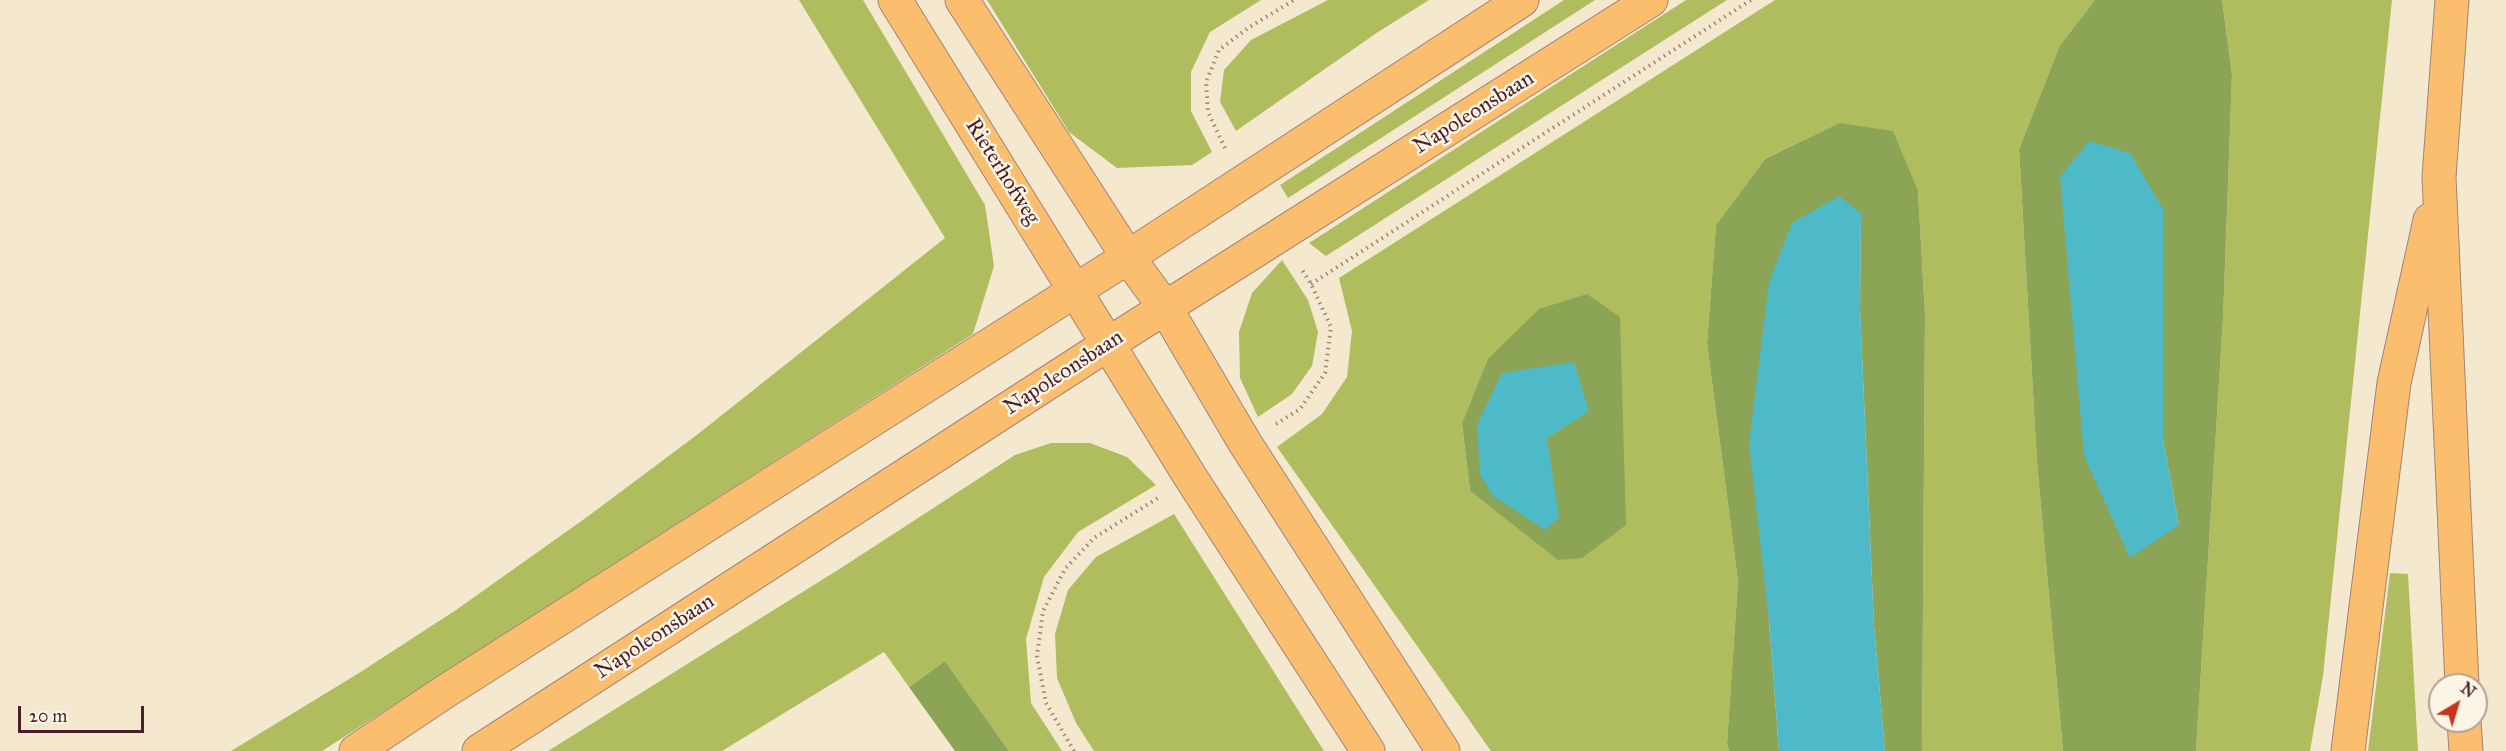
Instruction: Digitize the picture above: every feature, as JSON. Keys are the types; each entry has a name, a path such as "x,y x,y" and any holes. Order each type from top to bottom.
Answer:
{"main road":[{"name":"Rieterhofweg","path":"895,0 1191,478 1368,751"},
{"path":"962,0 1128,257 1166,309 1245,443 1443,751"},
{"path":"356,751 446,691 1128,257 1522,0"},
{"name":"Napoleonsbaan","path":"479,751 1108,344 1651,0"},
{"path":"2452,0 2439,177 2461,673"},
{"path":"2348,751 2394,383 2439,177"},
{"path":"2465,733 2466,751"}],"path":[{"path":"1311,284 1751,0"}],"green space":[{"path":"799,0 863,0 985,205 994,266 973,334 322,751 231,751 359,673 456,610 587,517 698,434 945,238"},
{"path":"987,0 1261,0 1210,32 1191,72 1191,111 1212,152 1192,165 1117,168 1069,132"},
{"path":"1328,0 1429,0 1378,32 1236,131 1220,102 1224,70 1251,40"},
{"path":"1564,0 1595,0 1288,198 1280,185"},
{"path":"1686,0 1727,0 1326,256 1309,243"},
{"path":"1775,0 2095,0 2060,45 2019,149 2037,462 2063,751 1922,751 1925,314 1918,191 1839,123 1765,159 1716,225 1707,343 1738,581 1727,743 1729,751 1491,751 1277,447 1322,414 1347,377 1352,331 1339,278","holes":["1462,424 1559,560 1470,491"]},
{"path":"2095,0 2222,0 2232,75 2223,319 2196,751 2063,751 2037,462 2019,149 2060,45","holes":["2060,177 2163,209 2163,440 2179,525"]},
{"path":"2222,0 2392,0 2323,676 2310,751 2196,751 2223,319 2232,75"},
{"path":"1839,123 1893,131 1918,191 1925,314 1922,751 1885,751 1874,626 1860,309 1861,213 1769,620 1779,751 1729,751 1727,743 1738,581 1707,343 1716,225 1765,159"},
{"path":"1282,260 1308,300 1318,332 1312,366 1292,394 1258,417 1240,378 1239,332 1252,293"},
{"path":"1587,294 1620,317 1626,525 1582,558 1558,560 1470,491 1462,424 1488,359 1539,309","holes":["1574,362 1588,411 1547,438"]},
{"path":"1051,443 1090,443 1127,457 1156,485 1078,532 1044,577 1026,639 1031,703 1062,751 1009,751 945,661 909,687 884,652 722,751 548,751 841,568 1015,455"},
{"path":"1174,514 1324,751 1094,751 1076,723 1057,678 1055,634 1068,590 1096,557"},
{"path":"2390,573 2408,574 2418,751 2368,751"},
{"path":"945,661 1009,751 955,751 909,687"}],"water":[{"path":"2089,141 2130,153 2163,209 2163,440 2179,525 2130,558 2084,456 2060,177"},
{"path":"1839,196 1861,213 1860,309 1874,626 1885,751 1779,751 1769,620 1749,444 1769,282 1792,223"},
{"path":"1574,362 1589,411 1547,438 1559,517 1545,530 1493,496 1480,474 1477,425 1502,373"}]}
